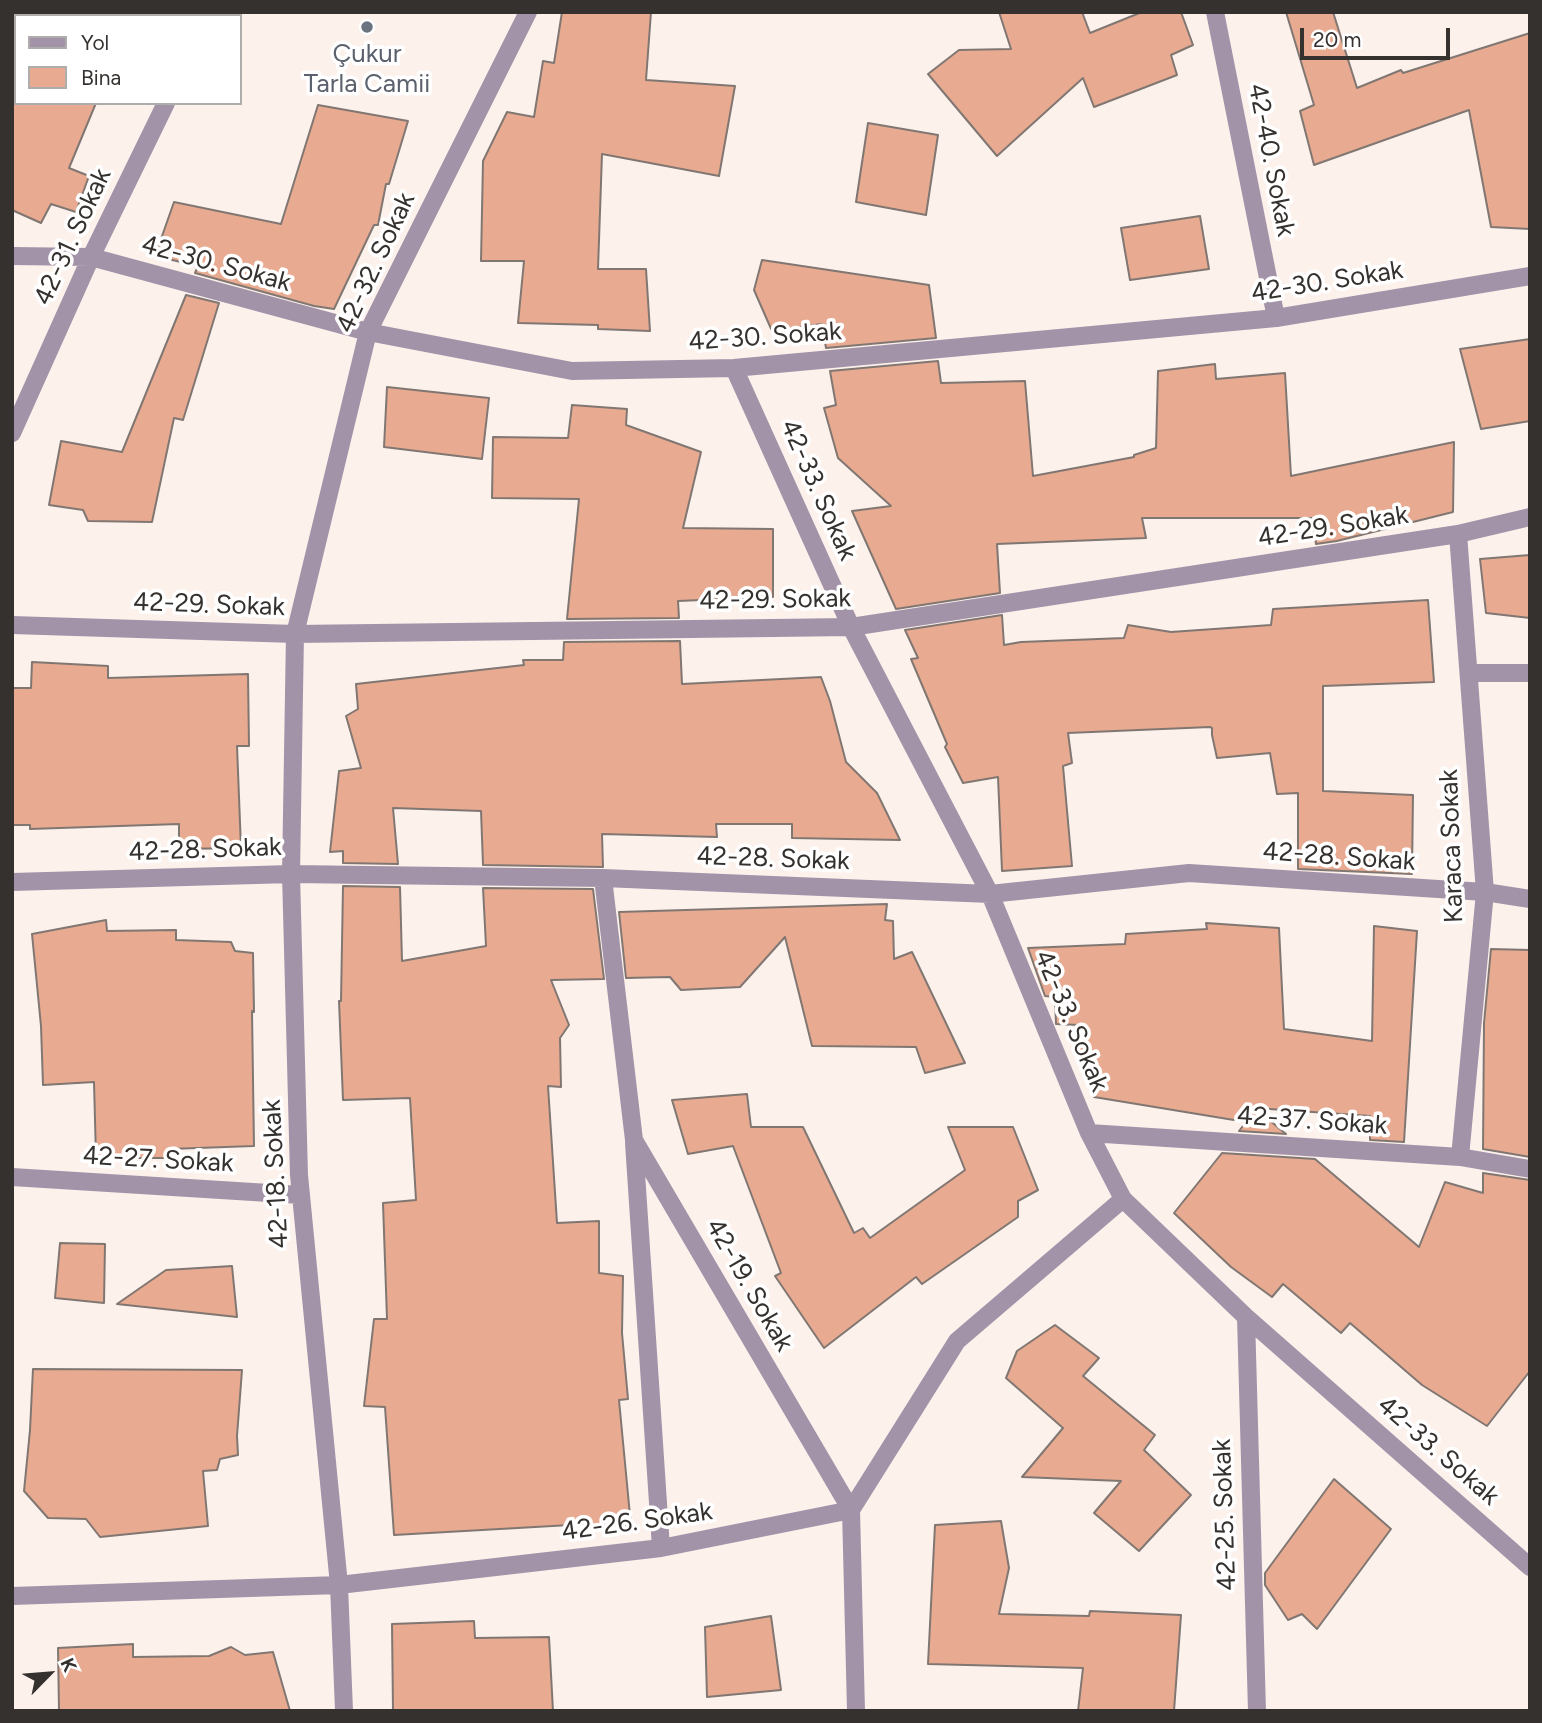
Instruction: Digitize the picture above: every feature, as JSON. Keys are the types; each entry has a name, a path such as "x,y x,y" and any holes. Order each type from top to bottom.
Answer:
{"street":[{"name":"42-32. Sokak","path":"295,634 368,332 528,12"},
{"name":"42-40. Sokak","path":"1215,12 1276,318"},
{"name":"42-31. Sokak","path":"12,433 91,257 165,105"},
{"name":"42-30. Sokak","path":"12,256 91,257 368,332 572,371 734,368 1276,318 1530,275"},
{"name":"42-33. Sokak","path":"734,368 851,627 990,894 1089,1133 1123,1199 1246,1317 1530,1567"},
{"name":"42-29. Sokak","path":"12,625 295,634 851,627 1458,534 1530,517"},
{"name":"Karaca Sokak","path":"1458,534 1485,892 1460,1157"},
{"name":"42-18. Sokak","path":"295,634 290,874 301,1195 338,1586 344,1711"},
{"path":"1469,673 1530,673"},
{"name":"42-28. Sokak","path":"12,882 290,874 603,878 990,894 1189,873 1485,892 1530,899"},
{"name":"42-19. Sokak","path":"603,878 634,1140 851,1510 856,1711"},
{"name":"42-37. Sokak","path":"1089,1133 1460,1157 1530,1170"},
{"path":"634,1140 661,1548"},
{"name":"42-27. Sokak","path":"12,1177 301,1195"},
{"path":"851,1510 957,1341 1123,1199"},
{"name":"42-25. Sokak","path":"1246,1317 1257,1711"},
{"name":"42-26. Sokak","path":"12,1595 338,1586 661,1548 851,1510"}],"building":[{"path":"562,12 651,12 646,80 735,86 719,176 602,154 598,269 646,269 650,331 598,329 598,325 518,323 524,261 481,261 483,161 507,112 534,117 543,61 554,63"},
{"path":"999,12 1082,12 1090,33 1142,12 1181,12 1193,45 1171,55 1177,75 1094,107 1083,78 997,156 928,74 959,50 1011,49"},
{"path":"1286,12 1333,12 1357,88 1401,70 1403,73 1530,33 1530,229 1491,227 1469,110 1314,165 1300,111 1314,105"},
{"path":"12,103 95,105 69,168 89,176 76,212 51,204 41,223 12,210"},
{"path":"318,105 408,121 389,184 386,184 378,225 374,225 334,309 314,306 195,273 198,266 155,256 174,202 281,224"},
{"path":"868,123 938,135 926,215 856,202"},
{"path":"1200,216 1209,269 1130,280 1121,228"},
{"path":"762,260 929,285 936,338 826,348 822,324 772,331 754,290"},
{"path":"186,295 219,303 183,420 174,418 152,522 88,521 83,510 49,505 61,441 122,452"},
{"path":"1530,339 1530,421 1481,429 1460,349"},
{"path":"938,361 941,383 1025,381 1033,476 1134,457 1156,448 1158,371 1215,364 1216,379 1285,373 1291,476 1454,442 1453,512 1316,544 1312,518 1142,518 1146,538 997,544 1000,593 896,609 852,511 891,506 838,458 824,408 836,405 830,371"},
{"path":"387,387 489,398 482,459 384,447"},
{"path":"572,405 627,409 626,425 701,452 683,528 773,529 773,597 678,601 679,618 567,619 579,499 492,498 493,437 568,438"},
{"path":"1530,555 1530,618 1486,613 1480,559"},
{"path":"1428,600 1434,682 1323,686 1323,791 1413,795 1412,874 1298,869 1298,793 1277,794 1270,753 1217,758 1210,727 1068,733 1072,763 1063,766 1072,866 1002,871 998,777 963,783 945,747 947,744 911,659 918,658 905,630 1002,615 1004,645 1124,638 1128,625 1171,632 1271,625 1273,609"},
{"path":"680,641 682,684 821,677 846,762 877,793 900,840 792,838 792,824 716,824 717,837 602,834 603,867 483,865 481,811 393,808 398,864 343,863 343,851 330,852 339,771 361,768 346,716 358,709 356,684 524,665 523,660 563,660 564,642"},
{"path":"32,662 108,666 108,678 248,674 249,746 237,746 241,848 179,849 179,824 30,829 30,825 12,825 12,688 31,688"},
{"path":"343,886 400,887 402,961 486,946 483,888 593,889 604,979 551,980 569,1025 560,1038 561,1087 548,1086 557,1223 599,1221 599,1273 623,1276 622,1333 628,1399 619,1400 631,1526 588,1524 394,1535 385,1407 364,1406 374,1319 387,1319 383,1203 416,1200 410,1098 343,1100 339,1001"},
{"path":"887,904 885,920 893,921 894,959 912,952 965,1063 925,1073 916,1047 812,1046 785,937 740,987 681,990 670,977 626,978 619,912"},
{"path":"106,920 107,931 176,930 176,940 231,942 235,951 253,953 254,1146 169,1149 168,1158 96,1158 94,1082 43,1085 41,1026 32,934"},
{"path":"1206,923 1279,928 1284,1029 1372,1041 1374,926 1417,931 1404,1142 1370,1140 1370,1116 1255,1108 1286,1134 1239,1131 1246,1122 1094,1097 1087,1057 1075,1051 1078,1025 1056,1024 1055,997 1045,996 1028,948 1125,944 1126,934 1207,929"},
{"path":"1491,949 1530,950 1530,1157 1483,1149 1484,1023"},
{"path":"747,1094 751,1127 803,1127 854,1233 863,1228 870,1238 965,1170 948,1127 1013,1127 1038,1190 1018,1201 1018,1217 922,1284 916,1277 824,1348 775,1276 781,1273 733,1146 688,1154 672,1100"},
{"path":"1222,1153 1315,1159 1419,1247 1445,1182 1483,1193 1483,1173 1530,1180 1530,1371 1487,1426 1422,1385 1350,1323 1341,1333 1283,1284 1272,1297 1231,1267 1174,1213"},
{"path":"60,1243 105,1244 104,1303 55,1298"},
{"path":"232,1266 237,1317 117,1304 166,1270"},
{"path":"1055,1325 1099,1358 1083,1376 1155,1435 1144,1450 1191,1495 1139,1551 1094,1513 1121,1481 1022,1477 1063,1428 1006,1378 1017,1351"},
{"path":"33,1369 242,1370 238,1455 220,1459 217,1470 203,1471 208,1526 100,1537 86,1519 48,1518 24,1491"},
{"path":"1334,1479 1391,1529 1317,1629 1302,1614 1288,1620 1265,1585 1265,1573"},
{"path":"1001,1521 1009,1568 999,1614 1089,1616 1090,1611 1181,1615 1174,1711 1078,1711 1083,1668 928,1664 935,1525"},
{"path":"771,1616 781,1690 707,1697 705,1627"},
{"path":"474,1621 475,1638 549,1637 553,1711 393,1711 392,1624"},
{"path":"133,1644 133,1657 209,1656 231,1647 245,1655 273,1652 290,1711 59,1711 58,1648"}],"place":[{"name":"Çukur Tarla Camii","path":"367,27"}]}
